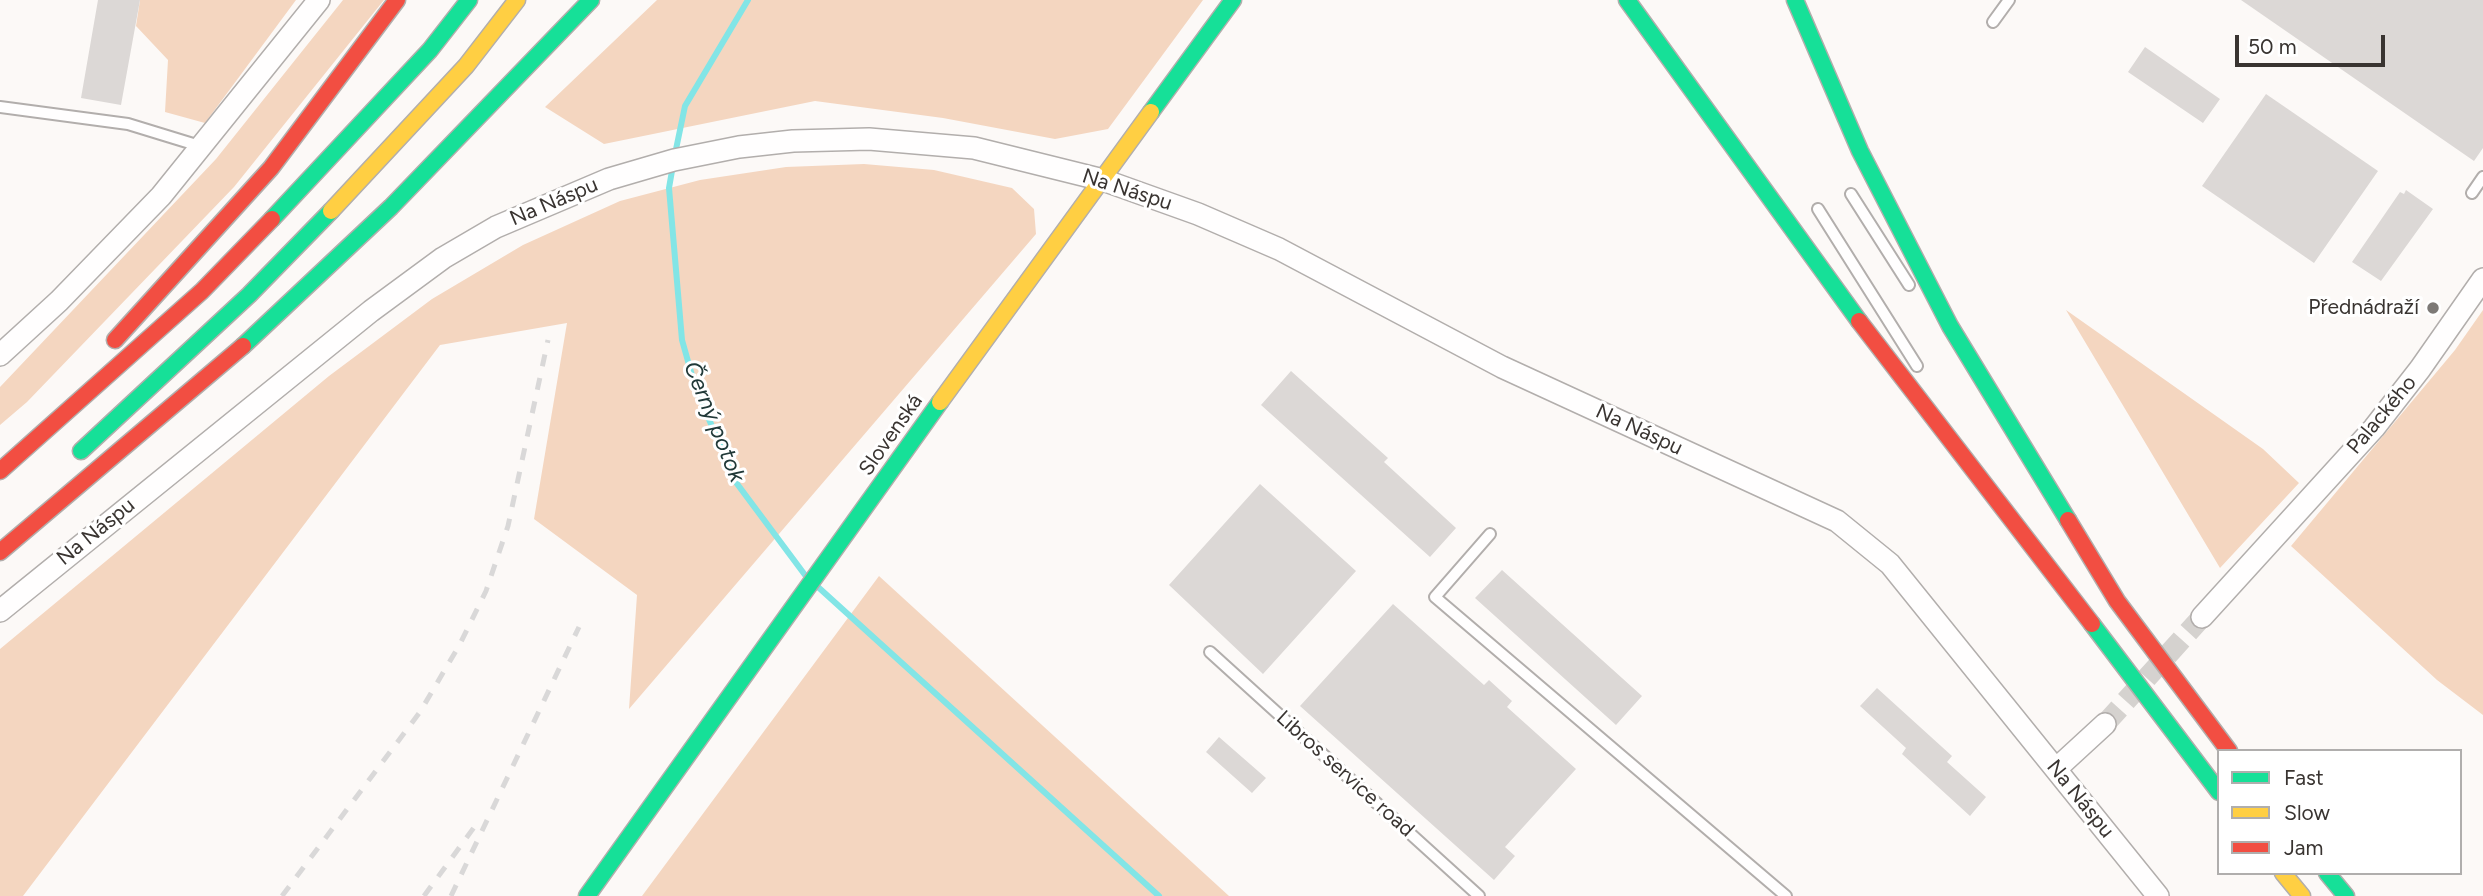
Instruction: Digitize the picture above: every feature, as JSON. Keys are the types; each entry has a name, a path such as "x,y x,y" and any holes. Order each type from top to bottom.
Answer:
{"main road":[{"path":"100,356 271,169 397,0"},
{"path":"0,471 202,291 327,163 430,50 469,0"},
{"path":"71,460 249,295 349,193 466,66 517,0"},
{"path":"0,552 252,338 391,207 591,0"},
{"name":"Slovenská","path":"587,896 969,361 1233,0"},
{"path":"1627,0 1825,277 2053,571 2217,789"},
{"path":"1794,0 1860,151 1918,270 2117,601 2228,749"},
{"path":"31,421 82,376"},
{"path":"2285,875 2302,896"},
{"path":"2329,875 2346,896"}],"street":[{"path":"0,355 117,243 203,147 318,0"},
{"name":"Na Náspu","path":"0,611 321,350 420,274 496,227 562,197 624,174 739,147 830,139 911,141 996,152 1103,180 1198,214 1279,249 1502,367 1837,522 1890,564 2158,896"},
{"name":"Palackého","path":"2202,617 2374,428 2420,369 2483,279"},
{"path":"2056,769 2105,724"}],"lane":[{"path":"1993,22 2009,0"},
{"path":"0,107 128,124 203,147"},
{"path":"2472,193 2483,177"},
{"path":"1851,194 1915,295"},
{"path":"1818,209 1927,382"},
{"path":"1944,340 2087,553"},
{"path":"1956,427 2053,571"},
{"path":"1490,534 1436,597 1786,896"},
{"name":"Libros service road","path":"1210,652 1479,896"}],"shaded area":[{"path":"140,0 296,0 205,123 165,112 168,60 136,26"},
{"path":"343,0 384,0 234,187 27,402 0,425 0,387 216,159"},
{"path":"657,0 1203,0 1108,129 1055,139 943,118 815,101 604,144 545,107"},
{"path":"864,164 934,170 1012,188 1034,209 1036,234 629,709 637,595 534,519 567,323 440,345 23,896 0,896 0,649 329,376 432,299 523,245 620,201 700,180 786,167"},
{"path":"2066,310 2263,449 2299,483 2220,568"},
{"path":"2483,310 2483,715 2437,680 2291,546 2455,350"},
{"path":"879,576 1229,896 642,896"}],"building":[{"path":"98,0 140,0 121,105 81,98"},
{"path":"2241,0 2483,0 2483,148 2474,161"},
{"path":"2145,47 2220,99 2203,123 2128,72"},
{"path":"2266,94 2378,171 2314,263 2202,186"},
{"path":"2406,190 2433,209 2381,281 2352,262 2400,192 2404,194"},
{"path":"1291,371 1388,458 1384,462 1456,528 1430,557 1261,405"},
{"path":"1260,484 1356,571 1263,674 1169,585"},
{"path":"1502,570 1642,696 1616,725 1475,598"},
{"path":"1393,604 1484,685 1489,680 1512,701 1507,707 1576,769 1505,847 1515,856 1494,880 1300,706"},
{"path":"1877,688 1952,756 1947,762 1986,797 1970,816 1902,754 1906,748 1860,706"},
{"path":"1219,737 1266,778 1252,793 1206,752"}],"waterway":[{"name":"Černý potok","path":"675,154 685,106 748,0"},
{"name":"Černý potok","path":"673,165 669,188 682,340 695,386 735,481 805,575"},
{"name":"Černý potok","path":"818,587 1159,896"}],"tunnel":[{"path":"2105,724 2202,617"}],"railway":[{"path":"282,896 420,712 460,644 486,591 508,526 548,340"},
{"path":"451,896 579,627"},
{"path":"424,896 478,822"}],"traffic: fast":[{"path":"272,219 430,50 469,0"},
{"path":"243,346 391,207 591,0"},
{"path":"1151,112 1233,0"},
{"path":"1627,0 1859,321"},
{"path":"1795,0 1860,151 1950,326 2068,520"},
{"path":"81,451 249,295 331,211"},
{"path":"587,896 940,402"},
{"path":"2092,624 2217,789"},
{"path":"2329,875 2346,896"}],"traffic: slow":[{"path":"331,211 466,66 517,0"},
{"path":"940,402 1151,112"},
{"path":"2285,875 2302,896"}],"traffic: jam":[{"path":"115,340 271,168 397,0"},
{"path":"0,471 202,291 272,219"},
{"path":"1859,321 2092,624"},
{"path":"0,552 243,346"},
{"path":"2068,520 2117,601 2228,749"}],"place":[{"name":"Přednádraží","path":"2433,308"}]}
